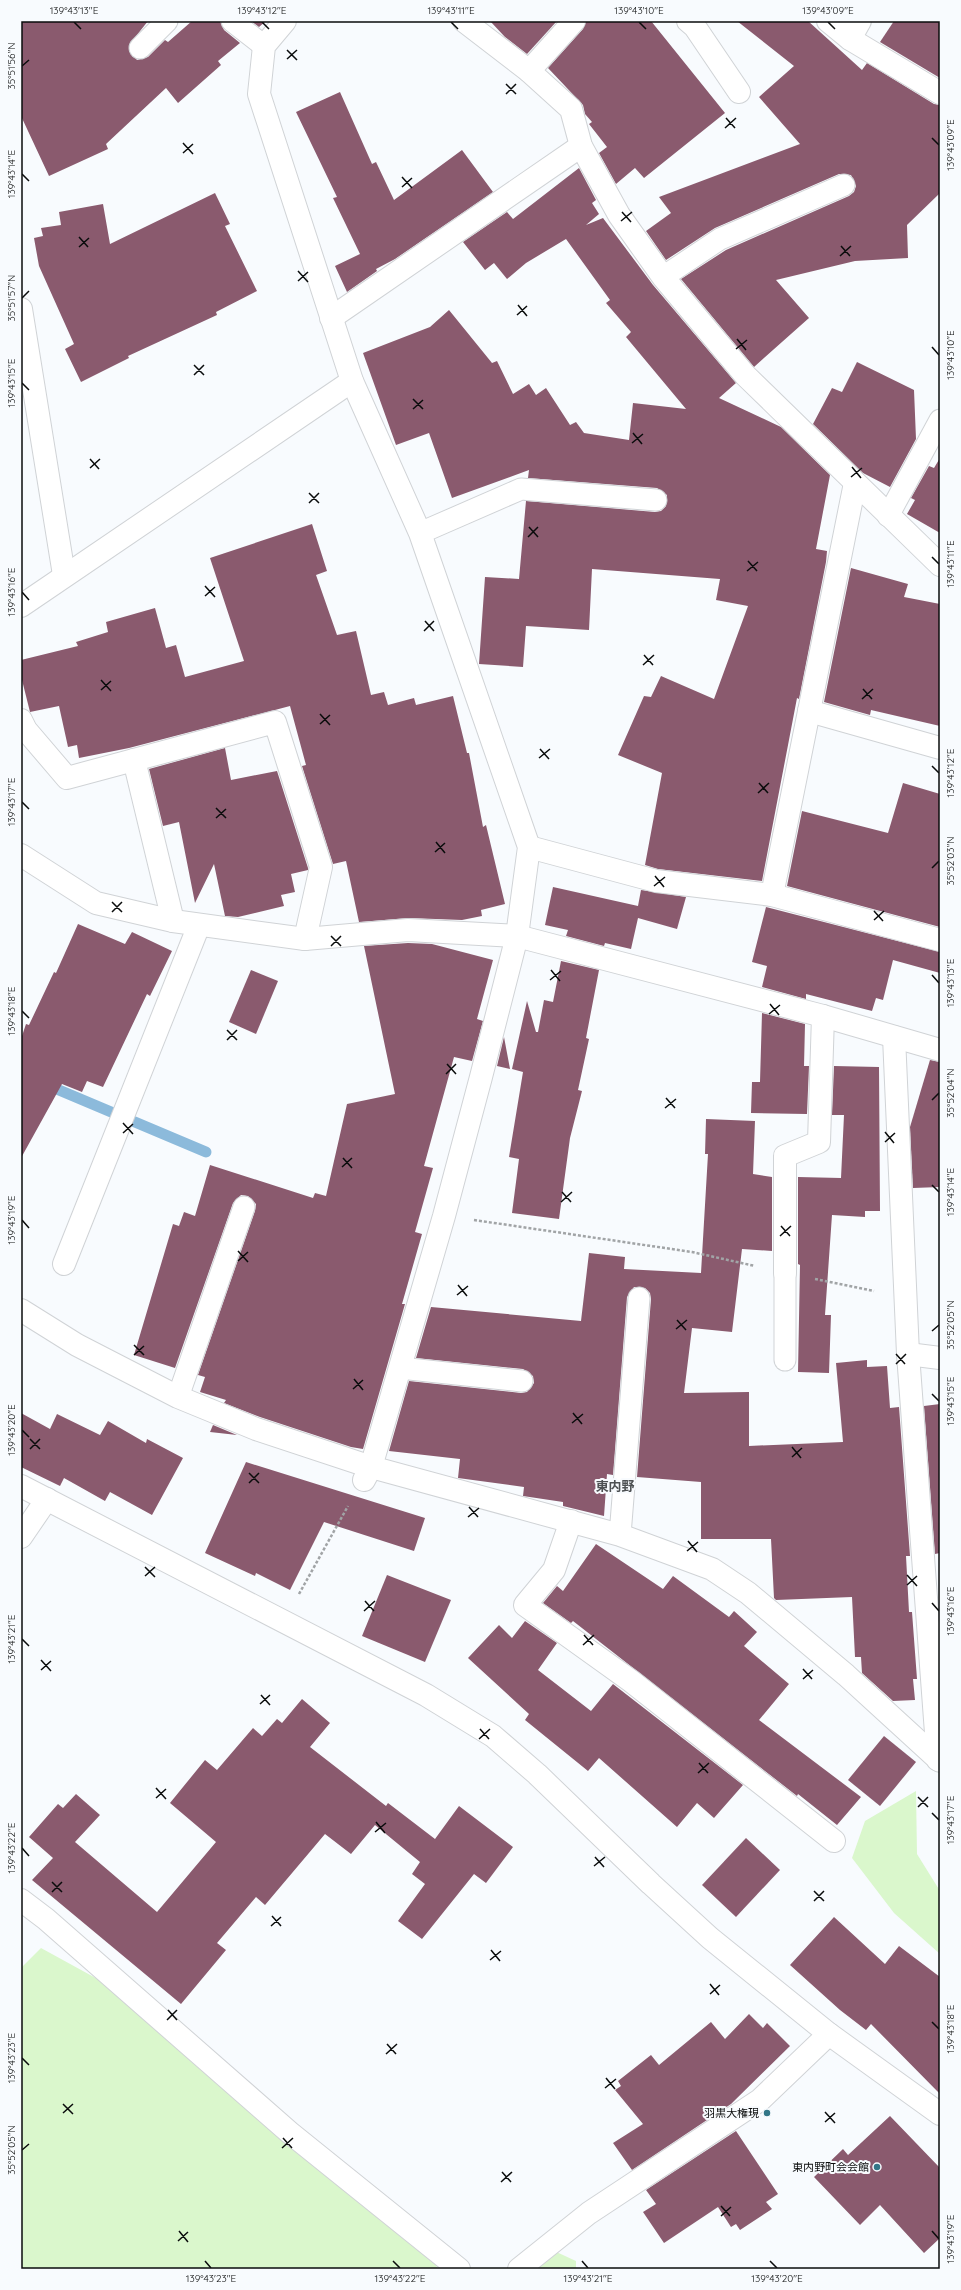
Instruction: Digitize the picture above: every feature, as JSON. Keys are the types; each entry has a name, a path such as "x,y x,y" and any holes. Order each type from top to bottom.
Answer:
{"street":[{"path":"285,21 264,46 258,94 352,381 420,532 529,847 517,936 444,1216 400,1368 367,1473"},
{"path":"464,21 529,70 571,109 581,146 619,215 663,277 745,374 888,516 940,565"},
{"path":"529,70 574,21"},
{"path":"688,21 694,27 739,92"},
{"path":"828,21 855,30 940,93"},
{"path":"331,318 581,146"},
{"path":"21,309 64,575"},
{"path":"21,606 64,575 352,381"},
{"path":"772,895 855,483"},
{"path":"808,711 940,748"},
{"path":"23,729 67,778 275,722 321,867 305,938"},
{"path":"134,760 173,921"},
{"path":"529,847 656,882 772,895 940,940"},
{"path":"21,855 96,903 173,921 305,938 408,930 517,936 823,1016 940,1050"},
{"path":"64,1264 199,925"},
{"path":"785,1273 784,1156 819,1142 823,1016"},
{"path":"894,1037 908,1354 939,1760"},
{"path":"21,1310 77,1345 178,1397 367,1473 620,1534 712,1569 748,1593 846,1675 939,1760"},
{"path":"908,1354 940,1358"},
{"path":"21,1486 426,1695 493,1736 537,1774 651,1884 710,1938 829,2034 940,2114"},
{"path":"21,1537 47,1499"},
{"path":"571,1521 554,1570 525,1605 631,1682 834,1841"},
{"path":"21,1900 46,1919 289,2132 459,2269"},
{"path":"519,2269 589,2213 760,2100 829,2034"}],"lane":[{"path":"140,48 167,21"},
{"path":"232,21 264,46"},
{"path":"663,277 720,239 844,185"},
{"path":"888,516 940,420"},
{"path":"420,532 521,489 656,500"},
{"path":"178,1397 244,1207"},
{"path":"785,1273 785,1360"},
{"path":"620,1534 639,1298"},
{"path":"400,1368 522,1381"}],"path":[{"path":"444,1216 692,1252 785,1273 906,1297"},
{"path":"297,1597 367,1473"}],"green space":[{"path":"916,1791 917,1854 940,1891 940,1954 894,1913 852,1858 865,1821"},
{"path":"41,1948 154,2010 329,2179 409,2214 438,2269 21,2269 21,1968"},
{"path":"552,2250 576,2261 576,2269 536,2269"}],"building":[{"path":"21,21 148,21 129,45 129,51 137,60 148,57 165,40 168,42 192,21 220,21 224,30 240,43 218,61 221,65 178,103 166,88 106,144 108,149 49,176 21,116"},
{"path":"251,21 266,21 259,27"},
{"path":"490,21 557,21 527,54 505,37"},
{"path":"586,21 651,21 725,113 644,178 635,168 616,184 599,153 607,147 589,124 592,122 585,114 583,105 548,68 583,29"},
{"path":"737,21 808,21 862,70 867,63 934,104 940,105 940,193 907,225 908,258 855,261 776,280 809,318 754,367 681,279 726,250 849,196 854,192 856,186 851,175 839,174 715,228 666,260 646,231 671,213 659,197 800,144 759,97 794,66"},
{"path":"894,21 940,21 940,78 880,42"},
{"path":"340,92 372,164 376,162 394,200 462,150 493,192 395,259 376,269 377,271 347,292 335,266 360,254 333,198 337,197 296,112"},
{"path":"579,168 596,200 592,203 599,214 586,225 603,218 653,285 736,383 719,398 781,427 830,475 816,549 827,551 826,562 799,699 797,698 762,881 658,869 645,865 662,773 618,755 644,696 651,697 661,676 714,699 748,606 716,600 720,579 592,569 589,630 526,626 523,667 479,664 485,577 519,579 526,501 655,512 661,511 666,506 667,495 657,488 528,478 529,470 452,498 429,433 396,445 363,353 430,327 449,310 492,363 497,361 513,394 529,384 536,395 546,388 570,425 576,422 584,433 629,440 633,403 686,409 626,337 631,332 606,303 610,300 566,239 526,263 507,279 494,263 485,270 463,242 507,212 513,219"},
{"path":"215,193 230,224 225,226 257,291 216,312 217,315 128,356 129,358 81,382 65,349 74,344 39,266 34,238 43,236 41,228 61,225 59,212 103,204 110,244"},
{"path":"857,362 914,390 916,439 890,487 863,473 813,424 832,388 842,392"},
{"path":"940,458 940,533 907,514 915,500 911,498 929,466 934,468"},
{"path":"312,524 327,571 316,575 337,635 356,631 371,695 384,692 388,705 414,698 416,705 453,696 467,753 469,753 483,827 486,825 505,904 481,910 482,916 462,920 409,918 359,922 346,861 333,864 302,766 306,765 290,706 129,748 79,758 77,745 68,747 59,706 30,712 21,676 21,660 78,646 76,642 108,632 106,622 155,608 166,648 176,645 185,677 244,661 210,558"},
{"path":"851,568 908,584 904,597 940,604 940,726 871,710 870,715 824,702"},
{"path":"225,748 231,780 277,771 308,868 308,870 291,874 295,892 281,895 284,906 238,917 225,916 214,864 195,903 179,822 163,826 149,769"},
{"path":"903,783 940,794 940,927 787,886 802,811 888,833"},
{"path":"553,887 638,906 641,890 686,897 677,929 638,918 631,949 605,943 604,946 566,936 568,930 545,925"},
{"path":"766,907 940,952 940,973 893,960 883,1000 876,998 872,1011 806,994 806,999 762,987 767,966 752,962"},
{"path":"78,924 125,944 132,932 172,951 150,996 147,994 103,1087 87,1081 82,1092 62,1084 21,1158 21,1039 26,1024 29,1025 54,972 56,973"},
{"path":"408,943 432,944 493,960 477,1019 483,1021 472,1061 454,1057 424,1166 433,1168 415,1232 422,1234 402,1304 405,1304 363,1449 351,1447 260,1417 224,1403 226,1400 200,1392 205,1377 198,1375 255,1211 256,1204 248,1196 241,1195 233,1203 175,1368 134,1355 173,1224 179,1226 184,1212 195,1216 210,1165 313,1198 315,1193 326,1196 347,1104 395,1094 364,946"},
{"path":"561,961 599,970 586,1038 589,1039 578,1090 582,1091 570,1138 559,1219 512,1213 519,1159 509,1157 523,1072 512,1069 527,1001 536,1032 538,1032 544,1000 553,1002"},
{"path":"251,970 278,981 256,1034 229,1022"},
{"path":"762,1013 805,1024 804,1066 809,1066 807,1114 751,1113 752,1082 760,1082"},
{"path":"504,1037 510,1069 497,1066"},
{"path":"930,1060 940,1062 940,1187 913,1188 910,1127"},
{"path":"834,1066 879,1067 880,1211 865,1211 865,1217 832,1215 825,1315 831,1315 829,1373 798,1372 800,1265 798,1264 798,1177 841,1178 844,1115 832,1115"},
{"path":"706,1119 755,1121 753,1174 772,1177 772,1251 742,1249 732,1332 692,1328 684,1393 749,1392 749,1446 843,1442 836,1363 867,1360 867,1367 887,1366 890,1408 899,1407 910,1556 906,1556 909,1612 912,1612 917,1679 913,1679 915,1700 893,1701 862,1673 861,1657 855,1657 852,1597 776,1600 774,1598 771,1539 701,1539 701,1482 637,1477 651,1299 650,1293 645,1288 634,1287 627,1297 613,1475 607,1474 604,1516 563,1506 563,1502 523,1496 524,1487 458,1478 460,1459 389,1451 409,1381 521,1393 527,1392 534,1383 533,1376 523,1369 416,1358 431,1307 581,1321 589,1253 625,1257 624,1269 701,1273 708,1154 705,1154"},
{"path":"940,1404 940,1553 935,1554 924,1406"},
{"path":"21,1413 50,1429 57,1414 100,1435 108,1421 146,1443 147,1439 183,1458 152,1515 110,1492 105,1501 64,1478 60,1486 21,1467"},
{"path":"213,1425 237,1435 210,1432"},
{"path":"246,1462 425,1518 414,1551 324,1522 290,1590 256,1573 255,1576 205,1553"},
{"path":"596,1544 663,1589 673,1576 729,1617 734,1611 757,1632 744,1646 789,1684 759,1720 861,1797 837,1825 798,1794 797,1796 573,1621 571,1623 543,1603 557,1586 563,1591"},
{"path":"387,1575 451,1600 425,1662 362,1636"},
{"path":"525,1621 557,1643 538,1670 591,1711 613,1684 743,1785 714,1818 697,1803 677,1827 599,1758 588,1771 525,1720 529,1714 468,1658 499,1625 512,1638"},
{"path":"302,1699 330,1723 310,1747 386,1806 388,1803 435,1839 459,1806 513,1847 486,1883 474,1874 422,1939 398,1921 425,1884 412,1874 420,1862 375,1825 351,1854 325,1834 265,1905 256,1897 217,1943 226,1950 181,2004 32,1880 53,1858 29,1837 58,1804 63,1808 76,1794 100,1815 75,1842 157,1912 216,1842 170,1803 205,1760 217,1770 253,1728 262,1736 277,1719 282,1723"},
{"path":"884,1736 916,1762 880,1806 848,1780"},
{"path":"746,1838 780,1870 736,1917 702,1885"},
{"path":"834,1917 885,1964 899,1946 940,1977 940,2094 871,2024 866,2030 840,2010 790,1965"},
{"path":"749,2014 763,2028 767,2023 790,2046 731,2104 632,2170 613,2143 643,2124 615,2090 621,2086 618,2081 651,2055 659,2065 711,2022 725,2039"},
{"path":"890,2116 940,2168 940,2238 924,2253 880,2205 860,2225 814,2177 843,2149 848,2155"},
{"path":"736,2131 778,2194 766,2202 772,2209 740,2230 736,2224 731,2227 718,2207 664,2243 643,2212 656,2204 646,2190"}],"waterway":[{"path":"21,1074 206,1152"}],"place":[{"name":"羽黒大権現","path":"767,2113"},
{"name":"東内野町会会館","path":"877,2167"}],"district":[{"name":"東内野","path":"615,1486"}]}
